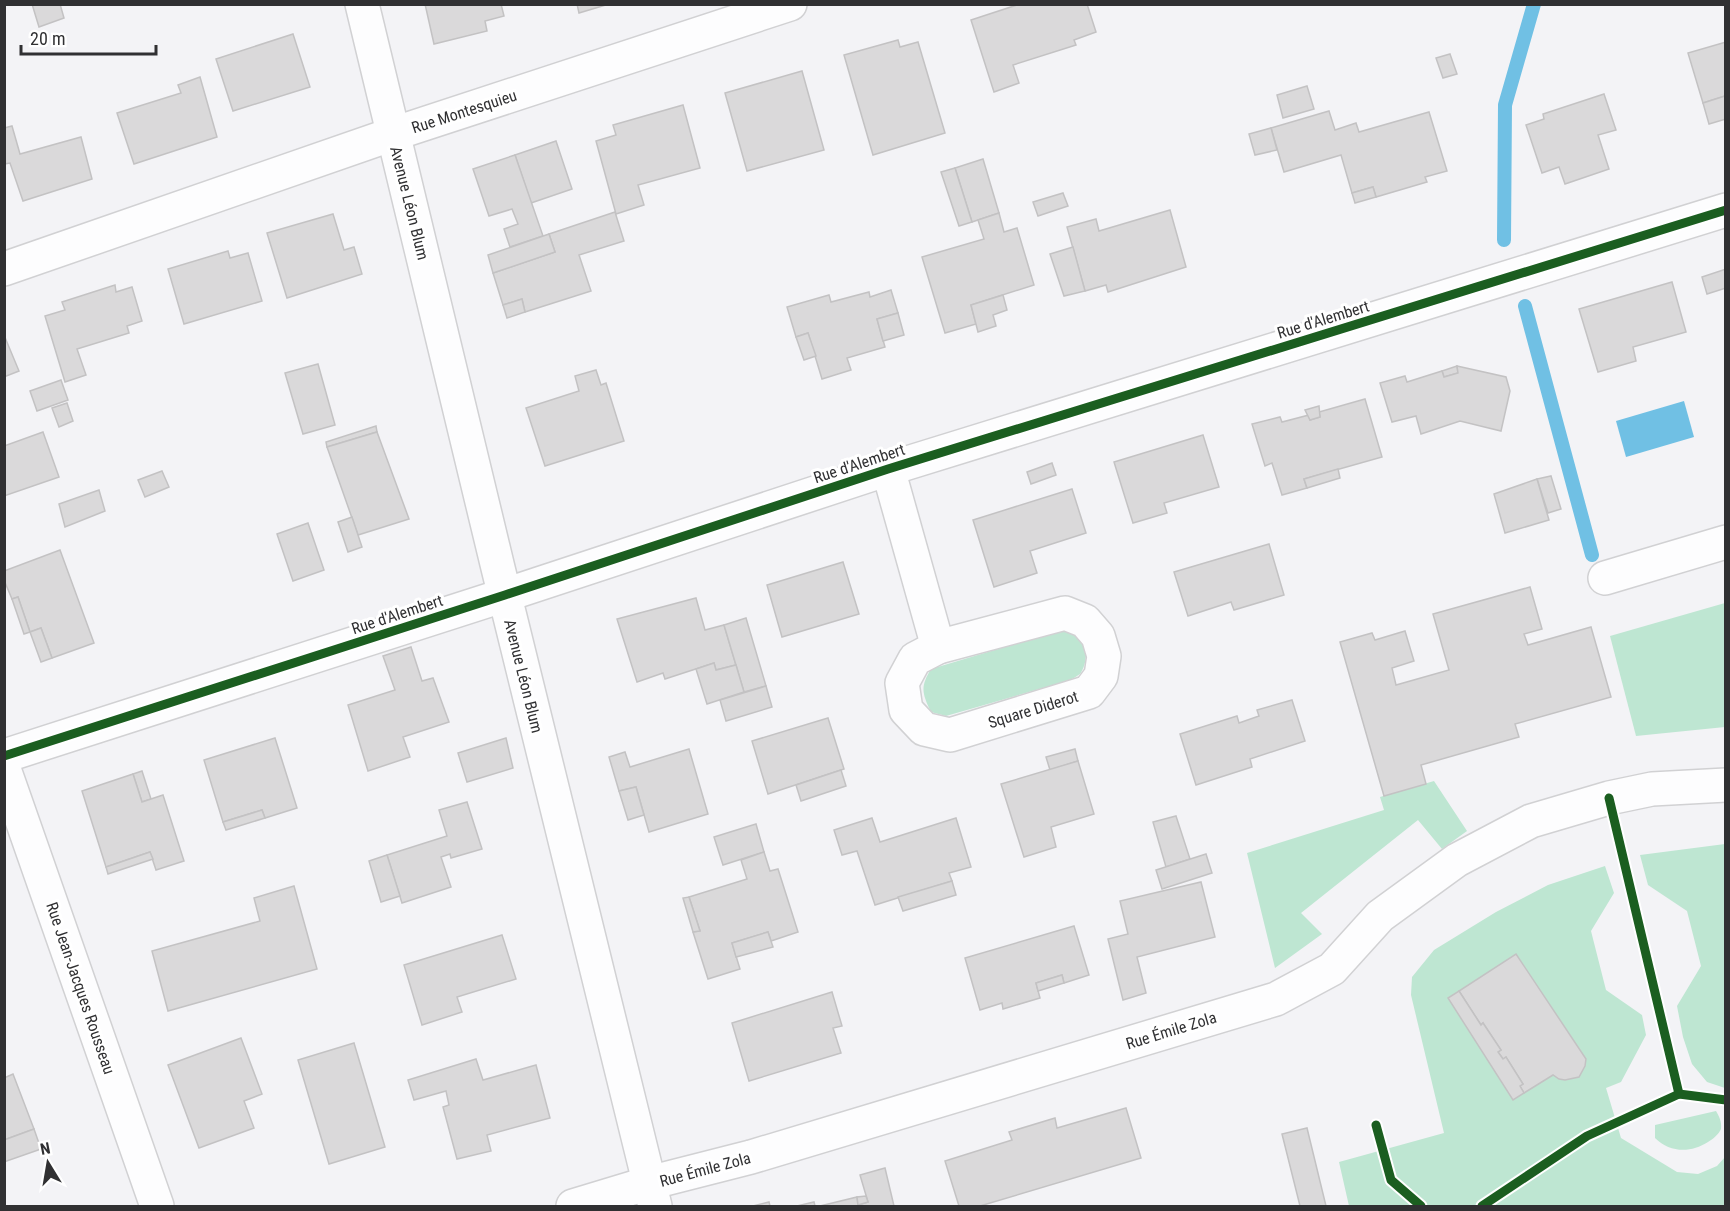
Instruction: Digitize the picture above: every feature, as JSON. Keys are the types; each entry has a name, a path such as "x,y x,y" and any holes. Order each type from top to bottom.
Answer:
{"street":[{"name":"Avenue Léon Blum","path":"362,4 652,1195"},
{"name":"Rue Montesquieu","path":"4,269 393,134 790,4"},
{"name":"Rue d'Alembert","path":"4,756 888,469 1725,210"},
{"path":"888,469 938,647"},
{"path":"1605,578 1725,542"},
{"name":"Square Diderot","path":"1065,613 1085,621 1098,636 1104,656 1101,676 1089,692 950,735 924,729 906,710 902,683 915,659 938,647 1065,613"},
{"name":"Rue Jean-Jacques Rousseau","path":"4,769 157,1206"},
{"name":"Rue Émile Zola","path":"573,1206 652,1195 774,1150 1276,999 1332,969 1380,916 1456,860 1531,821 1609,798 1652,789 1725,784"}],"green space":[{"path":"1725,603 1725,727 1636,736 1610,636"},
{"path":"1061,630 1076,634 1085,647 1085,664 1077,676 1067,681 946,716 931,712 924,686 931,669"},
{"path":"1434,781 1467,831 1442,849 1418,820 1301,913 1322,934 1275,968 1247,853 1384,810 1380,797"},
{"path":"1726,844 1725,1088 1707,1082 1692,1064 1683,1037 1677,1006 1701,966 1687,911 1648,885 1640,855"},
{"path":"1605,866 1614,893 1591,931 1606,990 1642,1015 1646,1035 1621,1082 1606,1088 1621,1138 1677,1172 1698,1174 1717,1166 1725,1157 1725,1206 1349,1206 1339,1162 1444,1133 1411,995 1412,977 1434,950 1496,912 1548,885"},
{"path":"1716,1111 1721,1122 1721,1129 1714,1138 1701,1146 1688,1150 1674,1149 1655,1138 1655,1125"}],"water":[{"path":"1684,401 1694,437 1626,457 1616,421"}],"building":[{"path":"32,4 60,4 64,18 39,27"},
{"path":"425,4 501,4 504,16 485,21 487,31 434,44"},
{"path":"577,4 609,4 579,13"},
{"path":"1020,4 1087,4 1096,32 1074,40 1076,45 1013,65 1019,83 994,92 971,20"},
{"path":"293,34 310,87 233,111 216,59"},
{"path":"898,40 900,47 918,42 945,133 873,155 844,55"},
{"path":"1726,42 1726,98 1725,96 1703,103 1688,53"},
{"path":"1450,54 1457,74 1443,78 1436,58"},
{"path":"802,71 824,150 747,171 725,93"},
{"path":"200,77 217,137 134,164 117,113 181,93 178,85"},
{"path":"1307,86 1314,109 1283,118 1277,95"},
{"path":"1604,94 1616,130 1598,135 1609,169 1565,184 1559,167 1542,173 1526,125 1544,119 1543,114"},
{"path":"1725,96 1726,119 1709,124 1703,103"},
{"path":"683,105 700,168 638,185 644,205 616,214 596,141 616,135 613,125"},
{"path":"1329,111 1335,130 1356,123 1359,132 1429,112 1447,171 1425,177 1427,182 1376,197 1373,187 1352,193 1341,155 1284,172 1271,128"},
{"path":"12,126 20,154 81,137 92,179 23,201 10,163 4,164 4,128"},
{"path":"1271,128 1277,150 1255,155 1249,134"},
{"path":"556,141 572,189 531,203 515,155"},
{"path":"515,155 543,236 510,247 504,229 518,224 512,209 489,216 473,169"},
{"path":"983,159 999,213 972,222 955,168"},
{"path":"955,168 972,222 959,226 941,172"},
{"path":"1373,187 1376,197 1355,203 1352,193"},
{"path":"1063,193 1068,206 1038,216 1033,202"},
{"path":"1170,210 1186,267 1108,292 1106,285 1085,291 1067,227 1096,219 1099,231"},
{"path":"615,212 624,241 579,255 591,291 525,312 522,299 503,305 493,273 555,252 549,234"},
{"path":"999,213 1004,232 1017,228 1034,285 971,305 976,324 945,333 922,257 984,239 978,220"},
{"path":"333,214 344,250 354,247 362,274 287,298 267,233"},
{"path":"549,234 555,252 493,273 488,255"},
{"path":"1073,247 1085,291 1064,296 1050,254"},
{"path":"228,251 230,258 248,253 262,301 184,324 168,269"},
{"path":"1726,269 1726,288 1707,294 1702,277"},
{"path":"1672,282 1686,332 1633,347 1636,361 1598,372 1579,309"},
{"path":"115,285 116,292 132,287 142,321 127,326 129,333 77,349 86,375 65,382 45,316 65,310 62,302"},
{"path":"891,290 898,313 877,319 885,347 847,358 851,370 822,379 808,333 796,337 787,307 829,295 831,302 869,292 870,297"},
{"path":"1003,295 1007,310 993,315 996,326 978,332 971,305"},
{"path":"522,299 525,312 507,318 503,305"},
{"path":"898,313 904,335 883,341 877,319"},
{"path":"808,333 816,356 804,360 796,337"},
{"path":"4,335 19,371 4,377"},
{"path":"318,364 335,425 303,434 285,373"},
{"path":"1457,366 1458,373 1444,377 1442,371"},
{"path":"1457,366 1506,377 1510,391 1501,431 1460,421 1421,434 1416,416 1392,422 1380,383 1405,376 1407,382 1442,371 1444,377 1458,373"},
{"path":"596,370 601,385 606,383 624,441 545,466 526,408 579,391 575,376"},
{"path":"61,380 68,400 37,411 30,391"},
{"path":"1365,399 1382,457 1304,479 1307,488 1282,495 1272,463 1265,466 1252,424 1280,417 1282,422 1309,415 1310,420 1320,417 1319,412"},
{"path":"67,403 73,421 59,427 52,408"},
{"path":"1319,406 1320,417 1310,420 1305,410"},
{"path":"376,426 377,432 327,447 326,442"},
{"path":"43,432 59,477 4,496 4,446"},
{"path":"377,432 409,519 358,535 327,447"},
{"path":"1203,435 1219,487 1164,503 1167,513 1133,523 1114,462"},
{"path":"1052,463 1056,475 1031,484 1027,472"},
{"path":"1338,469 1340,478 1307,488 1304,479"},
{"path":"162,471 169,487 145,497 138,480"},
{"path":"1551,476 1561,509 1548,513 1537,479"},
{"path":"1537,479 1549,520 1505,533 1494,494"},
{"path":"1072,489 1086,533 1030,551 1037,573 994,587 973,520"},
{"path":"99,490 105,511 65,527 59,504"},
{"path":"352,517 362,547 348,552 338,522"},
{"path":"308,523 324,570 293,581 277,534"},
{"path":"1269,544 1284,595 1234,610 1231,602 1188,616 1174,572"},
{"path":"60,550 94,643 52,658 41,628 30,632 18,597 12,599 4,580 4,571"},
{"path":"843,562 859,614 782,637 767,585"},
{"path":"1530,587 1542,629 1524,634 1528,645 1591,627 1611,697 1515,724 1519,737 1421,765 1426,784 1384,796 1340,642 1372,633 1375,640 1405,631 1414,661 1392,668 1396,685 1449,670 1433,614"},
{"path":"18,597 30,632 24,634 12,599"},
{"path":"696,598 705,630 724,625 736,665 716,670 714,663 665,679 663,673 637,682 617,619"},
{"path":"746,618 766,686 744,692 724,625"},
{"path":"41,628 52,658 41,662 30,632"},
{"path":"411,647 422,681 433,678 449,722 403,737 410,757 368,771 348,705 395,690 383,656"},
{"path":"714,663 716,670 736,665 744,692 707,704 696,669"},
{"path":"766,686 772,707 726,721 720,700"},
{"path":"1292,700 1305,741 1250,759 1252,767 1196,785 1180,734 1237,716 1239,723 1259,716 1257,710"},
{"path":"828,718 844,769 768,794 752,741"},
{"path":"275,738 297,808 265,818 262,810 223,822 204,760"},
{"path":"506,738 513,768 467,782 458,753"},
{"path":"689,749 708,814 649,832 636,787 619,791 609,757 625,752 630,767"},
{"path":"1075,749 1078,761 1050,770 1046,757"},
{"path":"1078,761 1094,814 1051,827 1056,847 1024,857 1001,784"},
{"path":"841,770 846,786 801,801 796,785"},
{"path":"142,771 151,799 142,802 133,774"},
{"path":"133,774 142,802 163,795 184,861 156,870 150,852 106,867 82,791"},
{"path":"636,787 644,815 628,820 619,791"},
{"path":"467,802 482,849 451,858 450,854 441,857 451,887 402,903 387,855 447,836 439,810"},
{"path":"262,810 265,818 226,830 223,822"},
{"path":"1176,816 1190,859 1166,867 1153,822"},
{"path":"872,818 880,842 956,818 971,867 949,873 952,881 875,905 857,851 842,855 834,830"},
{"path":"756,824 764,852 723,865 714,837"},
{"path":"150,852 153,859 108,874 106,867"},
{"path":"764,852 770,871 778,869 798,932 771,941 768,932 732,943 740,969 708,979 693,932 700,931 689,897 747,879 741,860"},
{"path":"1206,854 1212,873 1162,889 1156,870"},
{"path":"387,855 400,896 381,902 369,861"},
{"path":"952,881 956,895 903,911 898,897"},
{"path":"1201,882 1215,937 1137,957 1146,993 1123,1000 1108,939 1128,934 1120,901"},
{"path":"294,886 317,969 168,1011 152,951 260,921 254,898"},
{"path":"689,897 700,931 693,932 683,898"},
{"path":"1074,926 1089,975 1064,983 1062,975 1036,983 1040,998 1003,1009 1002,1003 980,1010 965,958"},
{"path":"768,932 773,947 736,957 732,943"},
{"path":"502,935 516,979 457,997 462,1012 422,1025 404,965"},
{"path":"1516,954 1586,1059 1579,1077 1565,1080 1553,1075 1524,1093 1520,1086 1523,1084 1506,1057 1503,1059 1498,1052 1501,1050 1459,991"},
{"path":"1062,975 1064,983 1038,991 1036,983"},
{"path":"1459,991 1501,1050 1498,1052 1503,1059 1506,1057 1523,1084 1520,1086 1524,1093 1513,1100 1448,998"},
{"path":"832,992 842,1026 833,1028 841,1053 749,1081 732,1023"},
{"path":"241,1038 262,1094 244,1101 254,1128 199,1148 168,1065"},
{"path":"354,1043 385,1147 329,1164 298,1060"},
{"path":"476,1059 483,1080 536,1065 550,1118 487,1135 491,1151 457,1159 443,1107 449,1105 446,1091 414,1100 408,1080"},
{"path":"13,1074 34,1129 4,1140 4,1078"},
{"path":"1126,1108 1141,1158 980,1206 959,1206 945,1161 1012,1140 1009,1132 1055,1118 1057,1128"},
{"path":"1307,1128 1326,1206 1300,1206 1282,1134"},
{"path":"34,1129 41,1149 4,1162 4,1140"},
{"path":"885,1168 894,1206 820,1206 857,1197 858,1205 868,1202 860,1175"},
{"path":"866,1196 868,1202 858,1205 857,1197"},
{"path":"769,1202 770,1206 753,1206"},
{"path":"814,1202 815,1206 797,1206"}],"waterway":[{"path":"1504,240 1505,105 1534,4"},
{"path":"1525,306 1592,555"}],"cycle path":[{"path":"4,756 888,469 1726,210"},
{"path":"1609,798 1679,1094"},
{"path":"1482,1206 1587,1136 1679,1094 1726,1100"},
{"path":"1376,1125 1391,1180 1421,1206"}]}
